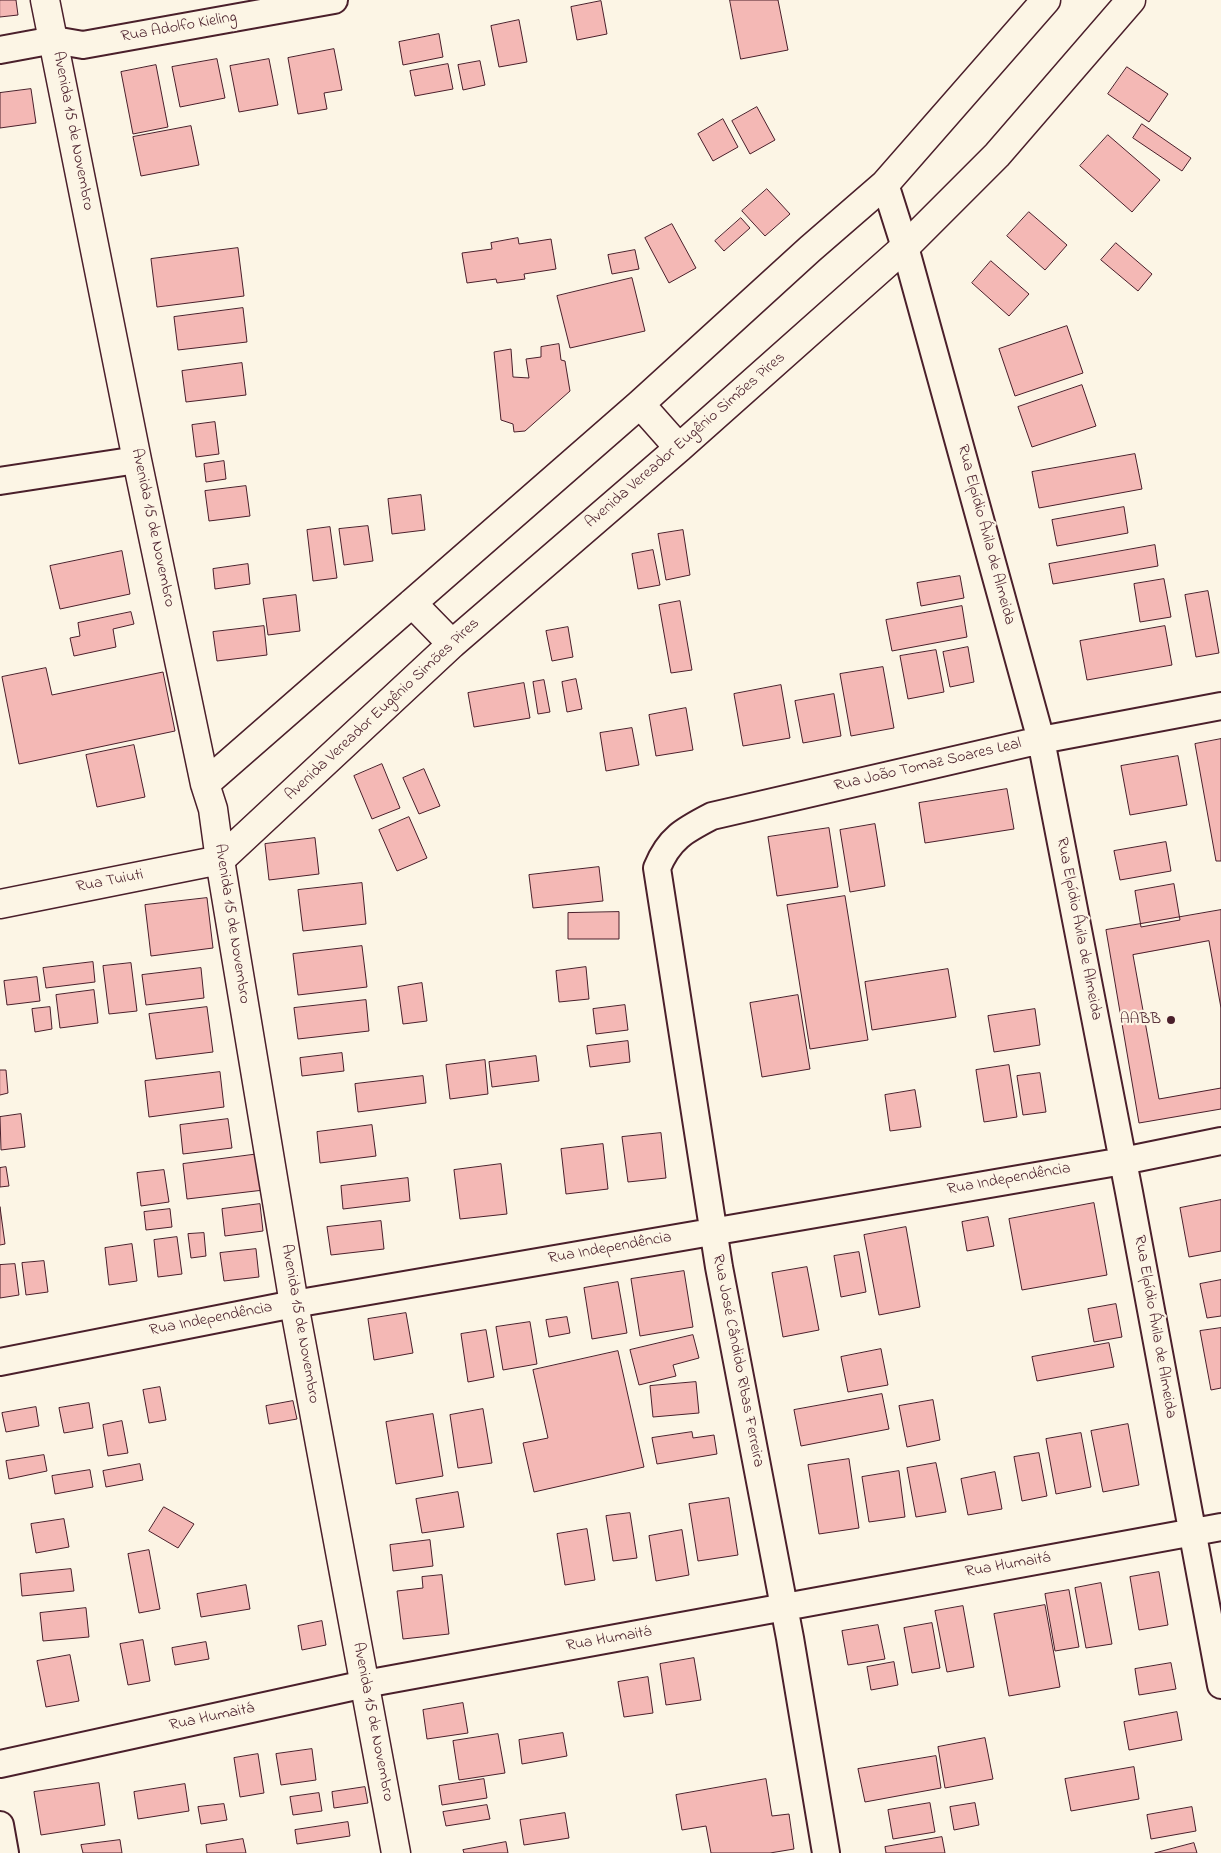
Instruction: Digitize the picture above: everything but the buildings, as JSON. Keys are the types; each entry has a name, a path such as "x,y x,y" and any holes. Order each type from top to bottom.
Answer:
{"street":[{"name":"Avenida 15 de Novembro","path":"45,0 137,460 205,784 213,809 294,1304 396,1853"},
{"name":"Rua Adolfo Kieling","path":"54,40 83,45 334,0"},
{"path":"205,784 640,404 810,248 886,184 1046,0"},
{"name":"Avenida Vereador Eugênio Simões Pires","path":"220,860 452,644 679,448 905,247 997,155 1131,0"},
{"path":"0,50 54,40"},
{"name":"Rua Elpídio Ávila de Almeida","path":"886,184 1041,740 1123,1161 1221,1686"},
{"path":"640,404 679,448"},
{"path":"0,481 137,460"},
{"path":"412,604 452,644"},
{"name":"Rua João Tomaz Soares Leal","path":"657,868 664,850 687,829 712,816 1041,740 1221,706"},
{"name":"Rua Tuiuti","path":"0,904 220,860"},
{"name":"Rua José Cândido Ribas Ferreira","path":"657,868 714,1231 826,1853"},
{"name":"Rua Independência","path":"0,1362 294,1304 1123,1161 1221,1141"},
{"name":"Rua Humaitá","path":"0,1764 365,1684 1221,1527"},
{"path":"0,1825 5,1853"}],"place":[{"name":"AABB","path":"1171,1020"}]}
